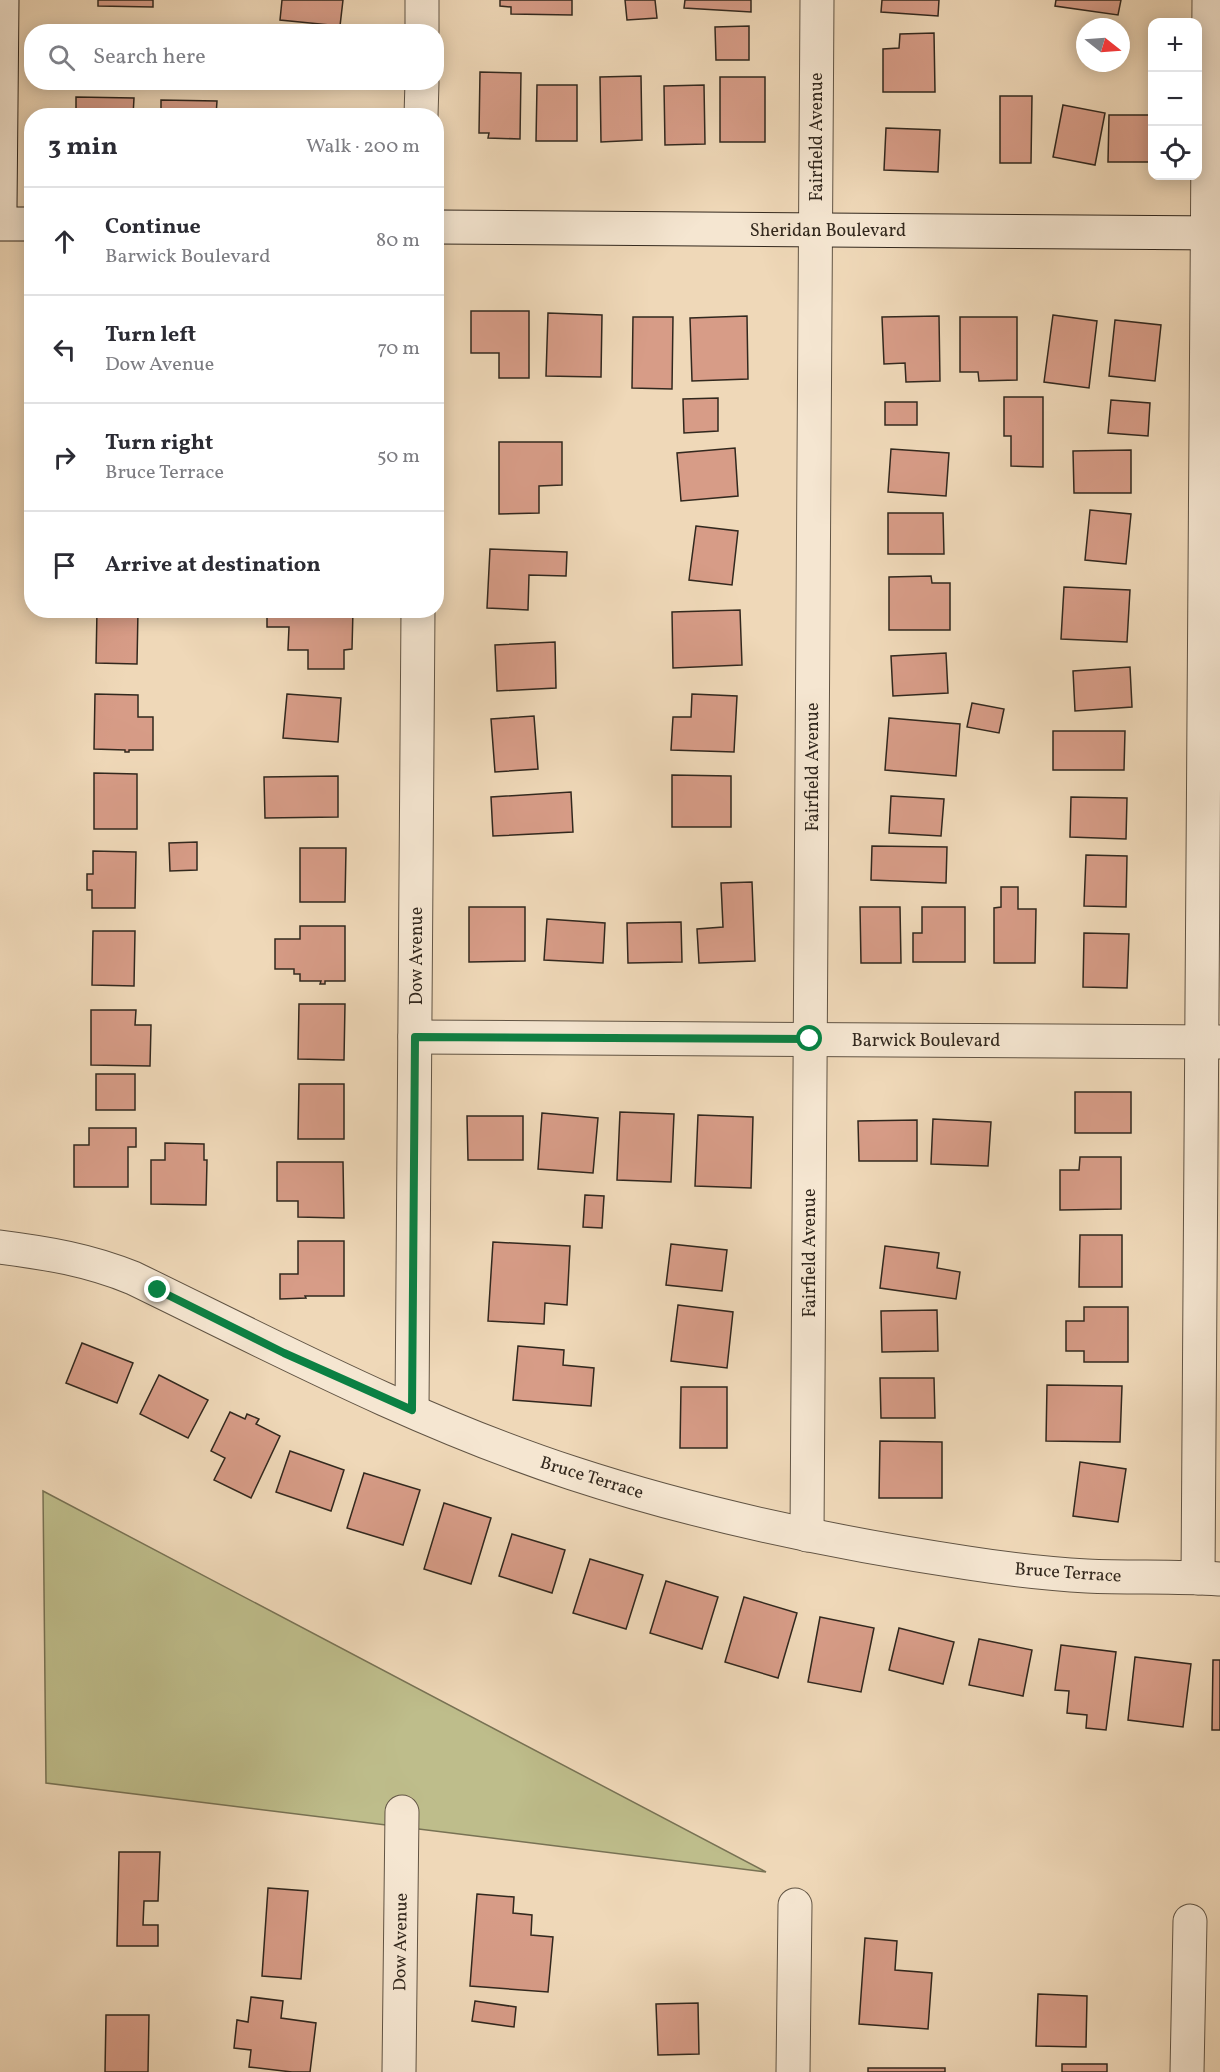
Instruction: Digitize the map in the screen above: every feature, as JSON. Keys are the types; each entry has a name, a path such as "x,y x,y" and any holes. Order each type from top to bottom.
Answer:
{"street":[{"path":"0,207 2,0"},
{"path":"422,0 422,24"},
{"name":"Fairfield Avenue","path":"807,1535 817,0"},
{"path":"1209,0 1214,233 1209,1578"},
{"path":"421,108 422,90"},
{"path":"0,224 24,224"},
{"name":"Sheridan Boulevard","path":"444,227 1214,233"},
{"name":"Dow Avenue","path":"412,1410 418,618"},
{"name":"Barwick Boulevard","path":"415,1037 1211,1042"},
{"name":"Bruce Terrace","path":"0,1247 53,1254 108,1268 133,1278 284,1353 412,1410 512,1451 572,1473 720,1514 807,1535 970,1563 1085,1576 1209,1578"},
{"name":"Dow Avenue","path":"399,2072 402,1812"},
{"path":"793,2072 795,1905"},
{"path":"1187,2072 1190,1922"}],"shaded area":[{"path":"43,1491 766,1872 46,1783"}],"building":[{"path":"98,0 153,0 153,7 98,6"},
{"path":"282,0 343,0 340,24 280,20"},
{"path":"500,0 572,0 572,15 511,14 511,7 500,6"},
{"path":"625,0 655,0 657,18 627,20"},
{"path":"685,0 751,0 751,12 684,8"},
{"path":"882,0 939,0 938,16 881,12"},
{"path":"1056,0 1121,0 1118,15 1055,6"},
{"path":"749,26 749,60 716,60 715,27"},
{"path":"934,33 935,92 883,92 883,49 899,48 900,34"},
{"path":"480,72 521,73 520,139 488,138 489,133 479,133"},
{"path":"641,76 642,140 601,142 600,77"},
{"path":"720,77 765,77 765,142 720,142"},
{"path":"537,85 577,85 577,141 536,141"},
{"path":"704,85 705,144 665,145 664,86"},
{"path":"1000,96 1032,96 1031,163 1000,163"},
{"path":"76,97 134,98 133,108 76,108"},
{"path":"161,100 217,101 217,108 161,108"},
{"path":"1063,105 1105,113 1095,165 1053,157"},
{"path":"1109,115 1148,115 1148,162 1108,162"},
{"path":"886,128 940,130 938,172 884,170"},
{"path":"471,311 529,311 529,378 499,378 499,353 471,353"},
{"path":"548,313 602,315 601,377 546,376"},
{"path":"1053,315 1097,321 1089,388 1044,382"},
{"path":"747,316 748,379 692,381 690,318"},
{"path":"939,316 940,381 906,382 905,363 884,364 882,317"},
{"path":"633,317 673,317 672,389 632,388"},
{"path":"960,317 1017,317 1017,380 979,381 978,372 960,372"},
{"path":"1115,320 1161,325 1155,381 1109,376"},
{"path":"1004,397 1043,397 1043,467 1011,466 1011,436 1004,436"},
{"path":"718,398 718,431 684,433 683,399"},
{"path":"1111,400 1150,403 1148,436 1108,433"},
{"path":"885,402 917,402 917,425 885,425"},
{"path":"499,442 562,442 562,485 539,486 539,513 499,514"},
{"path":"735,448 738,496 681,501 677,453"},
{"path":"891,449 949,453 946,496 888,492"},
{"path":"1131,450 1131,493 1074,493 1073,451"},
{"path":"1090,510 1131,514 1126,564 1085,560"},
{"path":"888,513 943,513 944,554 888,554"},
{"path":"696,526 738,531 732,585 689,580"},
{"path":"490,549 567,552 566,576 529,575 528,610 487,608"},
{"path":"931,576 932,583 950,583 950,630 889,630 889,577"},
{"path":"1064,587 1130,590 1127,642 1061,639"},
{"path":"740,610 742,665 673,668 672,612"},
{"path":"97,618 138,618 137,664 96,663"},
{"path":"267,618 353,618 352,649 344,650 344,669 308,669 308,650 288,650 289,627 267,627"},
{"path":"555,642 556,688 497,691 495,645"},
{"path":"946,653 948,693 893,696 891,656"},
{"path":"1130,667 1132,707 1075,711 1073,671"},
{"path":"95,694 138,695 138,717 153,717 153,750 125,752 125,750 94,749"},
{"path":"287,694 341,698 338,742 283,738"},
{"path":"692,694 737,696 734,752 671,750 673,717 691,717"},
{"path":"972,703 1004,709 999,733 967,727"},
{"path":"534,716 538,769 495,772 491,719"},
{"path":"889,718 960,724 956,776 885,770"},
{"path":"1053,731 1125,731 1124,770 1053,770"},
{"path":"94,773 137,774 137,829 94,829"},
{"path":"672,775 731,776 731,827 672,827"},
{"path":"338,776 338,817 265,818 264,777"},
{"path":"571,792 573,832 493,836 491,797"},
{"path":"891,796 944,799 941,836 889,833"},
{"path":"1071,797 1127,798 1126,839 1070,837"},
{"path":"197,842 197,870 170,871 169,843"},
{"path":"872,846 947,847 946,883 871,880"},
{"path":"300,848 346,848 345,902 300,902"},
{"path":"93,851 136,852 135,908 92,908 92,890 87,890 87,874 93,874"},
{"path":"1086,855 1127,856 1126,907 1084,906"},
{"path":"752,882 755,961 699,963 697,929 723,927 721,883"},
{"path":"1001,887 1018,887 1018,909 1036,909 1035,963 994,963 994,908 1001,907"},
{"path":"469,907 525,907 525,961 469,962"},
{"path":"860,907 900,907 901,963 861,963"},
{"path":"922,907 965,907 965,962 913,962 913,933 922,933"},
{"path":"547,919 605,923 603,963 544,960"},
{"path":"681,922 682,962 628,963 627,923"},
{"path":"300,926 345,926 345,981 325,981 325,984 320,984 321,981 300,981 300,974 294,974 294,969 275,969 275,939 300,939"},
{"path":"93,931 135,931 134,986 92,985"},
{"path":"1084,933 1129,934 1127,988 1083,987"},
{"path":"299,1004 345,1004 344,1060 298,1059"},
{"path":"91,1010 136,1010 135,1025 151,1025 150,1066 91,1065"},
{"path":"96,1074 135,1074 135,1110 96,1110"},
{"path":"299,1084 344,1084 344,1139 298,1139"},
{"path":"1075,1092 1131,1092 1131,1133 1075,1133"},
{"path":"620,1112 674,1114 671,1182 617,1180"},
{"path":"542,1113 598,1118 593,1173 538,1169"},
{"path":"698,1115 753,1117 751,1188 695,1186"},
{"path":"467,1116 523,1116 523,1160 468,1160"},
{"path":"933,1119 991,1122 988,1166 931,1164"},
{"path":"917,1120 917,1161 859,1161 858,1121"},
{"path":"89,1128 136,1128 136,1147 128,1147 128,1187 74,1187 74,1145 89,1145"},
{"path":"165,1143 204,1144 204,1160 207,1160 206,1205 151,1204 151,1160 165,1160"},
{"path":"1080,1157 1121,1157 1121,1209 1060,1210 1060,1170 1079,1170"},
{"path":"277,1162 343,1162 344,1218 298,1217 298,1201 277,1201"},
{"path":"585,1195 604,1196 602,1228 583,1227"},
{"path":"1080,1235 1122,1235 1122,1287 1079,1287"},
{"path":"298,1241 344,1241 344,1296 305,1296 306,1298 280,1299 280,1274 298,1274"},
{"path":"493,1242 570,1246 567,1305 545,1303 544,1324 488,1321"},
{"path":"671,1244 727,1250 722,1291 666,1285"},
{"path":"885,1246 939,1253 937,1268 960,1272 956,1299 880,1288"},
{"path":"678,1305 733,1312 727,1368 671,1361"},
{"path":"1084,1307 1128,1307 1128,1362 1084,1362 1084,1351 1066,1351 1066,1321 1084,1321"},
{"path":"937,1310 938,1351 882,1352 881,1311"},
{"path":"82,1343 133,1363 117,1403 66,1383"},
{"path":"518,1346 564,1350 563,1365 594,1368 591,1406 513,1400"},
{"path":"159,1375 208,1400 188,1438 140,1414"},
{"path":"880,1378 934,1378 935,1418 881,1418"},
{"path":"1047,1385 1122,1386 1120,1442 1046,1441"},
{"path":"681,1387 727,1387 727,1448 680,1448"},
{"path":"230,1412 245,1419 247,1414 259,1419 256,1424 280,1436 251,1498 214,1480 225,1458 211,1451"},
{"path":"880,1441 942,1442 942,1498 879,1498"},
{"path":"290,1451 344,1470 331,1511 276,1492"},
{"path":"1080,1462 1126,1469 1118,1522 1073,1516"},
{"path":"364,1473 420,1490 403,1545 347,1528"},
{"path":"444,1503 491,1518 471,1584 424,1569"},
{"path":"512,1534 565,1550 552,1593 499,1576"},
{"path":"590,1559 643,1575 626,1629 573,1613"},
{"path":"666,1581 718,1597 702,1649 650,1633"},
{"path":"744,1597 797,1613 778,1678 725,1662"},
{"path":"820,1617 874,1628 861,1692 808,1682"},
{"path":"899,1628 954,1642 943,1684 889,1670"},
{"path":"979,1639 1032,1650 1023,1696 969,1685"},
{"path":"1061,1645 1116,1652 1106,1730 1086,1728 1087,1715 1067,1713 1069,1691 1055,1690"},
{"path":"1135,1657 1191,1664 1183,1727 1128,1720"},
{"path":"1213,1660 1220,1660 1220,1730 1212,1730"},
{"path":"119,1852 160,1852 158,1901 144,1901 143,1925 158,1925 158,1946 117,1946"},
{"path":"268,1888 308,1891 301,1979 262,1976"},
{"path":"477,1894 514,1897 513,1913 532,1915 531,1935 553,1937 548,1992 470,1986"},
{"path":"865,1938 897,1941 895,1970 932,1973 928,2029 859,2024"},
{"path":"1038,1994 1087,1996 1086,2047 1036,2046"},
{"path":"251,1997 283,2001 281,2018 316,2023 310,2072 249,2067 251,2050 234,2048 237,2020 248,2022"},
{"path":"475,2001 516,2007 514,2027 472,2021"},
{"path":"698,2003 699,2054 658,2055 656,2004"},
{"path":"106,2015 149,2015 148,2072 105,2072"},
{"path":"1062,2064 1107,2064 1107,2072 1062,2072"},
{"path":"868,2068 945,2068 945,2072 868,2072"}],"route":[{"path":"158,1290 345,1382 412,1410 415,1037 810,1039"}]}
